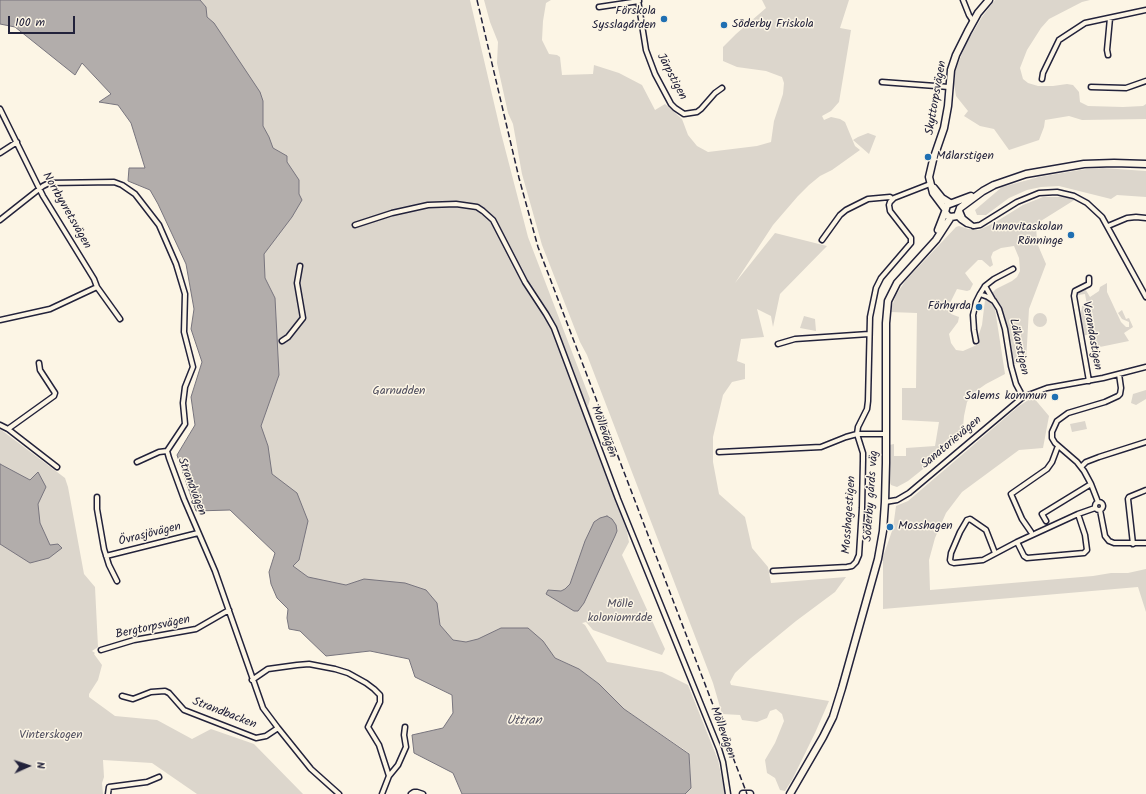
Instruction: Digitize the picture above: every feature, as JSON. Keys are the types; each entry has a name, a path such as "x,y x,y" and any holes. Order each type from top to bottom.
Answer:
{"main road":[{"name":"Skyttorpsvägen","path":"930,184 930,171 944,128 948,106 951,70 956,55 978,13 989,0"},
{"name":"Söderby gårds väg","path":"951,203 983,191 994,185 1021,176 1070,166 1098,163 1146,164"},
{"path":"930,184 942,198 956,204 957,213 948,216 933,193 930,184"},
{"name":"Söderby gårds väg","path":"790,794 823,737 832,718 878,559 883,531 885,502 886,323 888,301 897,283 931,246 957,213 983,191"},
{"path":"945,210 947,205 951,203"},
{"name":"Söderby gårds väg","path":"931,246 940,227 945,210"},
{"path":"743,794 750,794"}],"street":[{"path":"964,0 969,16 974,21"},
{"path":"599,7 639,1"},
{"name":"Järpstigen","path":"639,1 646,47 655,74 671,104 684,114 692,113 701,109 715,93 722,88"},
{"path":"1042,79 1043,73 1059,40 1085,23 1146,10"},
{"path":"1108,55 1107,50 1110,18"},
{"path":"1091,87 1126,88 1146,81"},
{"path":"882,82 949,87"},
{"name":"Norrbyvretsvägen","path":"0,109 40,188 94,279 97,287 120,320"},
{"path":"0,153 17,142"},
{"name":"Strandvägen","path":"40,188 55,183 114,182 122,185 135,194 159,226 176,264 185,294 184,332 193,367 185,387 183,403 185,424 167,451 184,499 214,569 263,708 311,769 339,794"},
{"path":"822,240 840,215 846,210 868,199 890,197 892,199 930,184"},
{"path":"0,220 40,188"},
{"path":"957,213 974,226 986,222 1024,198 1039,193 1057,192 1074,196 1087,203 1098,213 1108,226 1146,297"},
{"name":"Mosshagestigen","path":"773,571 847,567 852,566 856,562 859,555 863,453 858,434 858,425 866,409 868,401 870,317 878,283 887,269 911,243 911,238 889,208 892,199"},
{"name":"Möllevägen","path":"355,225 392,213 428,205 456,204 477,207 492,220 525,282 556,332 618,499 719,749 723,762 728,794"},
{"path":"1108,226 1127,218 1146,218"},
{"path":"282,341 303,318 297,283 300,266"},
{"path":"976,341 973,315 976,302 980,294 985,286 998,276 1013,269"},
{"name":"Verandastigen","path":"1089,278 1089,284 1075,291 1074,296 1089,381"},
{"name":"Läkarstigen","path":"985,286 1003,320 1016,384 1022,397"},
{"path":"0,320 50,309 97,287"},
{"path":"980,294 994,301"},
{"path":"778,344 795,339 869,334"},
{"path":"8,429 54,396 55,393 40,370 39,363"},
{"name":"Sanatorievägen","path":"885,502 897,500 908,493 1022,397 1047,388 1089,381 1146,367"},
{"path":"1119,374 1121,388 1118,396 1105,402 1068,413 1057,421 1052,432 1054,441 1058,446 1081,467 1091,484 1098,502 1103,506 1100,510 1104,536 1107,540 1114,543 1146,543"},
{"path":"0,425 8,429 56,467"},
{"path":"719,452 821,447 858,434 886,434"},
{"path":"1081,467 1086,462 1146,442"},
{"path":"1031,532 1022,518 1011,494 1047,469 1052,462 1058,446"},
{"path":"137,462 159,452 167,451"},
{"path":"1046,521 1042,514 1091,484"},
{"path":"1133,544 1128,499 1129,497 1146,490"},
{"path":"97,497 100,528 106,556 117,581"},
{"path":"1095,508 1095,505 1098,502"},
{"path":"995,553 986,530 970,519 967,520 960,532 951,553 950,560 954,563 978,561 989,558 995,553 1017,542 1078,514 1095,508 1100,510"},
{"path":"1017,542 1024,556 1027,558 1084,553 1086,550 1085,535 1078,514"},
{"name":"Övrasjövägen","path":"106,556 198,533"},
{"name":"Bergtorpsvägen","path":"101,650 134,640 199,628 229,610"},
{"path":"252,680 268,669 309,664 348,673 366,683 380,695 380,702 368,727 379,745 389,776"},
{"name":"Strandbacken","path":"122,696 133,699 151,692 165,691 169,693 184,710 256,738 266,736 278,728"},
{"path":"382,794 389,776 398,765 406,747 404,735 405,727"},
{"path":"108,794 109,787 147,782 159,777"},
{"path":"412,794 414,792 423,794"}],"green space":[{"name":"Garnudden","path":"86,0 470,0 501,133 528,237 590,399 588,406 621,501 629,542 622,555 665,649 662,655 593,630 586,622 582,623 585,625 607,662 662,672 688,685 718,760 725,794 685,794 691,788 689,753 624,709 599,684 579,669 560,660 553,665 434,661 289,592 233,331"},
{"path":"484,0 551,0 546,3 542,40 549,54 560,57 562,75 593,74 594,65 619,73 642,85 655,110 665,104 682,119 688,135 697,146 708,152 757,146 771,142 774,121 783,94 784,83 782,77 766,71 737,67 723,61 723,47 766,8 762,0 849,0 840,28 851,30 839,102 831,111 822,116 824,120 831,117 845,122 855,146 860,150 832,170 820,176 798,196 773,225 735,283 775,233 827,246 780,294 773,327 771,316 757,309 764,337 741,339 737,361 745,364 745,379 732,382 723,395 713,437 713,462 719,494 745,517 752,548 768,567 771,583 846,577 835,592 796,621 751,658 735,673 730,682 731,685 829,701 815,733 785,791 780,790 775,778 767,773 765,760 775,743 784,721 782,714 776,709 770,711 767,718 757,722 742,720 740,715 722,714 713,683 587,355 580,342 542,245 522,174 513,124 508,113 497,63 498,42 490,22"},
{"path":"995,0 1090,0 1082,2 1049,19 1041,28 1027,50 1020,68 1023,79 1028,83 1038,86 1073,85 1079,92 1080,102 1088,106 1123,107 1143,106 1146,104 1146,119 1082,120 1069,116 1045,120 1039,140 1009,150 994,129 980,126 964,116 968,111 956,96 954,84 955,71 966,44 982,17"},
{"path":"868,133 876,136 869,154 853,140"},
{"path":"1103,168 1146,171 1146,197 1117,195 1111,199 1059,186 1041,187 1027,190 1009,198 986,215 977,215 975,210 1002,187 1039,177 1086,169"},
{"path":"1043,197 1063,197 1076,199 1036,224 1037,243 1046,264 1029,309 1026,362 1013,364 1011,346 1004,314 999,302 992,293 996,289 1012,281 1017,277 1020,271 1019,258 1014,246 1001,248 993,252 991,257 993,265 990,267 982,260 978,260 965,273 973,284 970,290 967,291 957,289 950,303 951,314 959,317 958,322 949,334 951,343 956,350 963,351 979,344 979,334 982,325 985,300 989,300 995,309 1005,374 976,391 967,402 962,438 908,481 897,487 891,485 888,479 889,445 894,444 894,456 906,456 906,448 935,446 939,422 902,420 902,388 916,388 917,313 890,312 896,295 906,280 956,227 959,226 979,230 994,223 1023,205"},
{"path":"1107,283 1107,292 1121,322 1126,327 1129,327 1129,322 1122,319 1118,313 1122,310 1126,319 1129,318 1133,327 1124,333 1129,341 1095,348 1092,334 1081,336 1077,314 1081,313 1082,306 1087,305 1085,294 1078,295 1075,289 1084,284 1084,287 1090,297 1099,291 1100,287"},
{"path":"1040,313 1045,315 1047,320 1045,325 1040,327 1035,325 1033,320 1035,315"},
{"path":"804,316 815,319 816,331 800,328"},
{"path":"1146,390 1146,399 1136,405 1131,403 1133,394"},
{"path":"1033,397 1049,416 1043,448 1019,450 962,492 946,513 935,538 929,560 930,590 1093,576 1111,573 1128,573 1146,569 1146,612 1138,587 883,609 883,557 893,528 896,506 908,501 1019,406"},
{"path":"1085,421 1087,429 1072,432 1070,424"},
{"name":"Vinterskogen","path":"0,429 65,478 68,487 84,574 95,587 98,647 92,651 95,653 94,654 102,665 98,680 89,694 89,697 115,716 157,720 192,739 211,729 254,744 303,794 197,794 152,763 103,760 103,794 0,794"}],"water":[{"name":"Uttran","path":"0,0 200,0 206,7 207,17 214,23 260,92 263,101 263,126 273,148 287,156 287,162 299,180 299,194 302,200 292,217 264,254 265,278 275,298 279,375 261,426 268,446 272,474 297,493 308,521 299,560 293,566 308,577 346,585 364,579 405,583 426,590 437,603 440,625 453,640 466,642 478,639 501,628 528,628 543,641 555,658 579,669 599,684 624,709 689,754 691,788 685,794 462,794 453,773 414,753 412,735 443,728 453,713 452,695 415,677 409,659 370,651 326,656 300,631 289,629 287,618 288,609 277,598 271,584 269,572 275,553 230,510 196,511 177,455 195,425 191,397 202,362 191,329 194,309 186,264 150,190 128,181 129,168 145,168 131,123 118,105 99,102 111,94 82,63 75,75 15,27 0,24"},
{"path":"0,464 30,480 38,472 46,487 38,504 40,523 50,545 58,544 62,548 49,558 30,563 0,544"},
{"path":"607,516 612,519 616,525 617,531 584,603 578,611 574,611 546,594 548,590 561,591 570,584 585,541 594,522"}],"railway":[{"path":"477,0 519,178 538,247 747,794"}],"place":[{"name":"Förskola Sysslagården","path":"664,19"},
{"name":"Söderby Friskola","path":"724,25"},
{"name":"Målarstigen","path":"928,157"},
{"name":"Innovitaskolan Rönninge","path":"1071,235"},
{"name":"Förhyrda","path":"979,307"},
{"name":"Salems kommun","path":"1055,397"},
{"name":"Mosshagen","path":"890,527"}],"park label":[{"name":"Mölle koloniområde","path":"620,612"}]}
